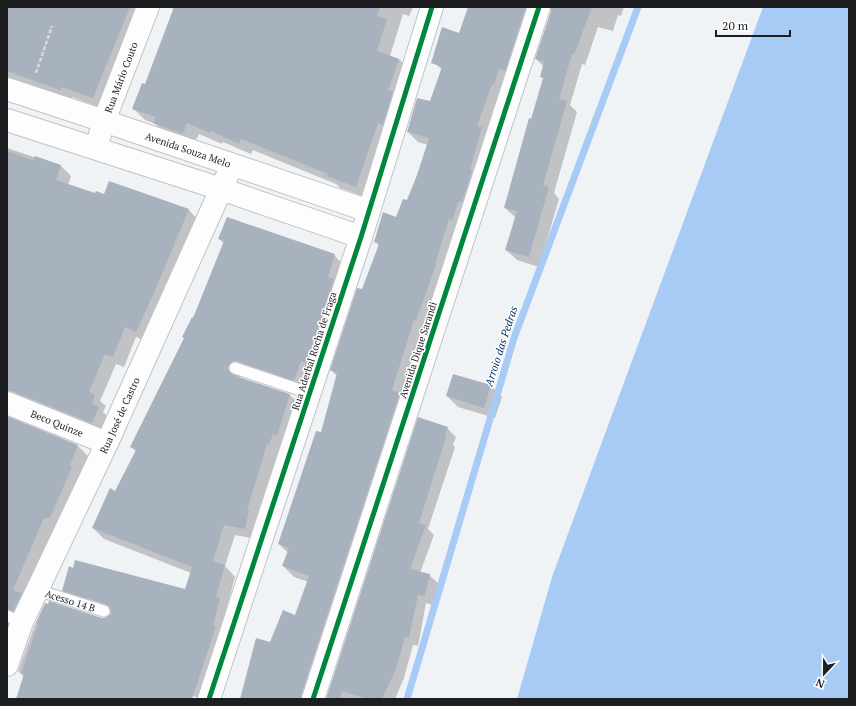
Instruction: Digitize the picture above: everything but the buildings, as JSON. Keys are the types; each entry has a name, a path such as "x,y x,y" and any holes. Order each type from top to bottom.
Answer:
{"street":[{"name":"Rua Mário Couto","path":"96,148 104,121 148,7"},
{"name":"Rua Aderbal Rocha de Fraga","path":"209,699 361,237 432,7"},
{"name":"Avenida Dique Sarandi","path":"313,699 539,7"},
{"name":"Avenida Souza Melo","path":"7,90 104,121 369,211"},
{"path":"7,120 221,189 361,237"},
{"name":"Rua José de Castro","path":"7,665 15,619 38,590 107,444 232,165"},
{"name":"Beco Quinze","path":"7,403 107,444"}],"lane":[{"path":"235,368 309,393"},
{"name":"Acesso 14 B","path":"38,590 104,611"}],"path":[{"path":"28,96 52,26"}],"water":[{"path":"763,7 849,7 849,699 517,699 552,577"}],"waterway":[{"name":"Arroio das Pedras","path":"407,699 514,338 638,7"}],"cycle path":[{"path":"209,699 361,237 432,7"},
{"path":"313,699 539,7"}]}
